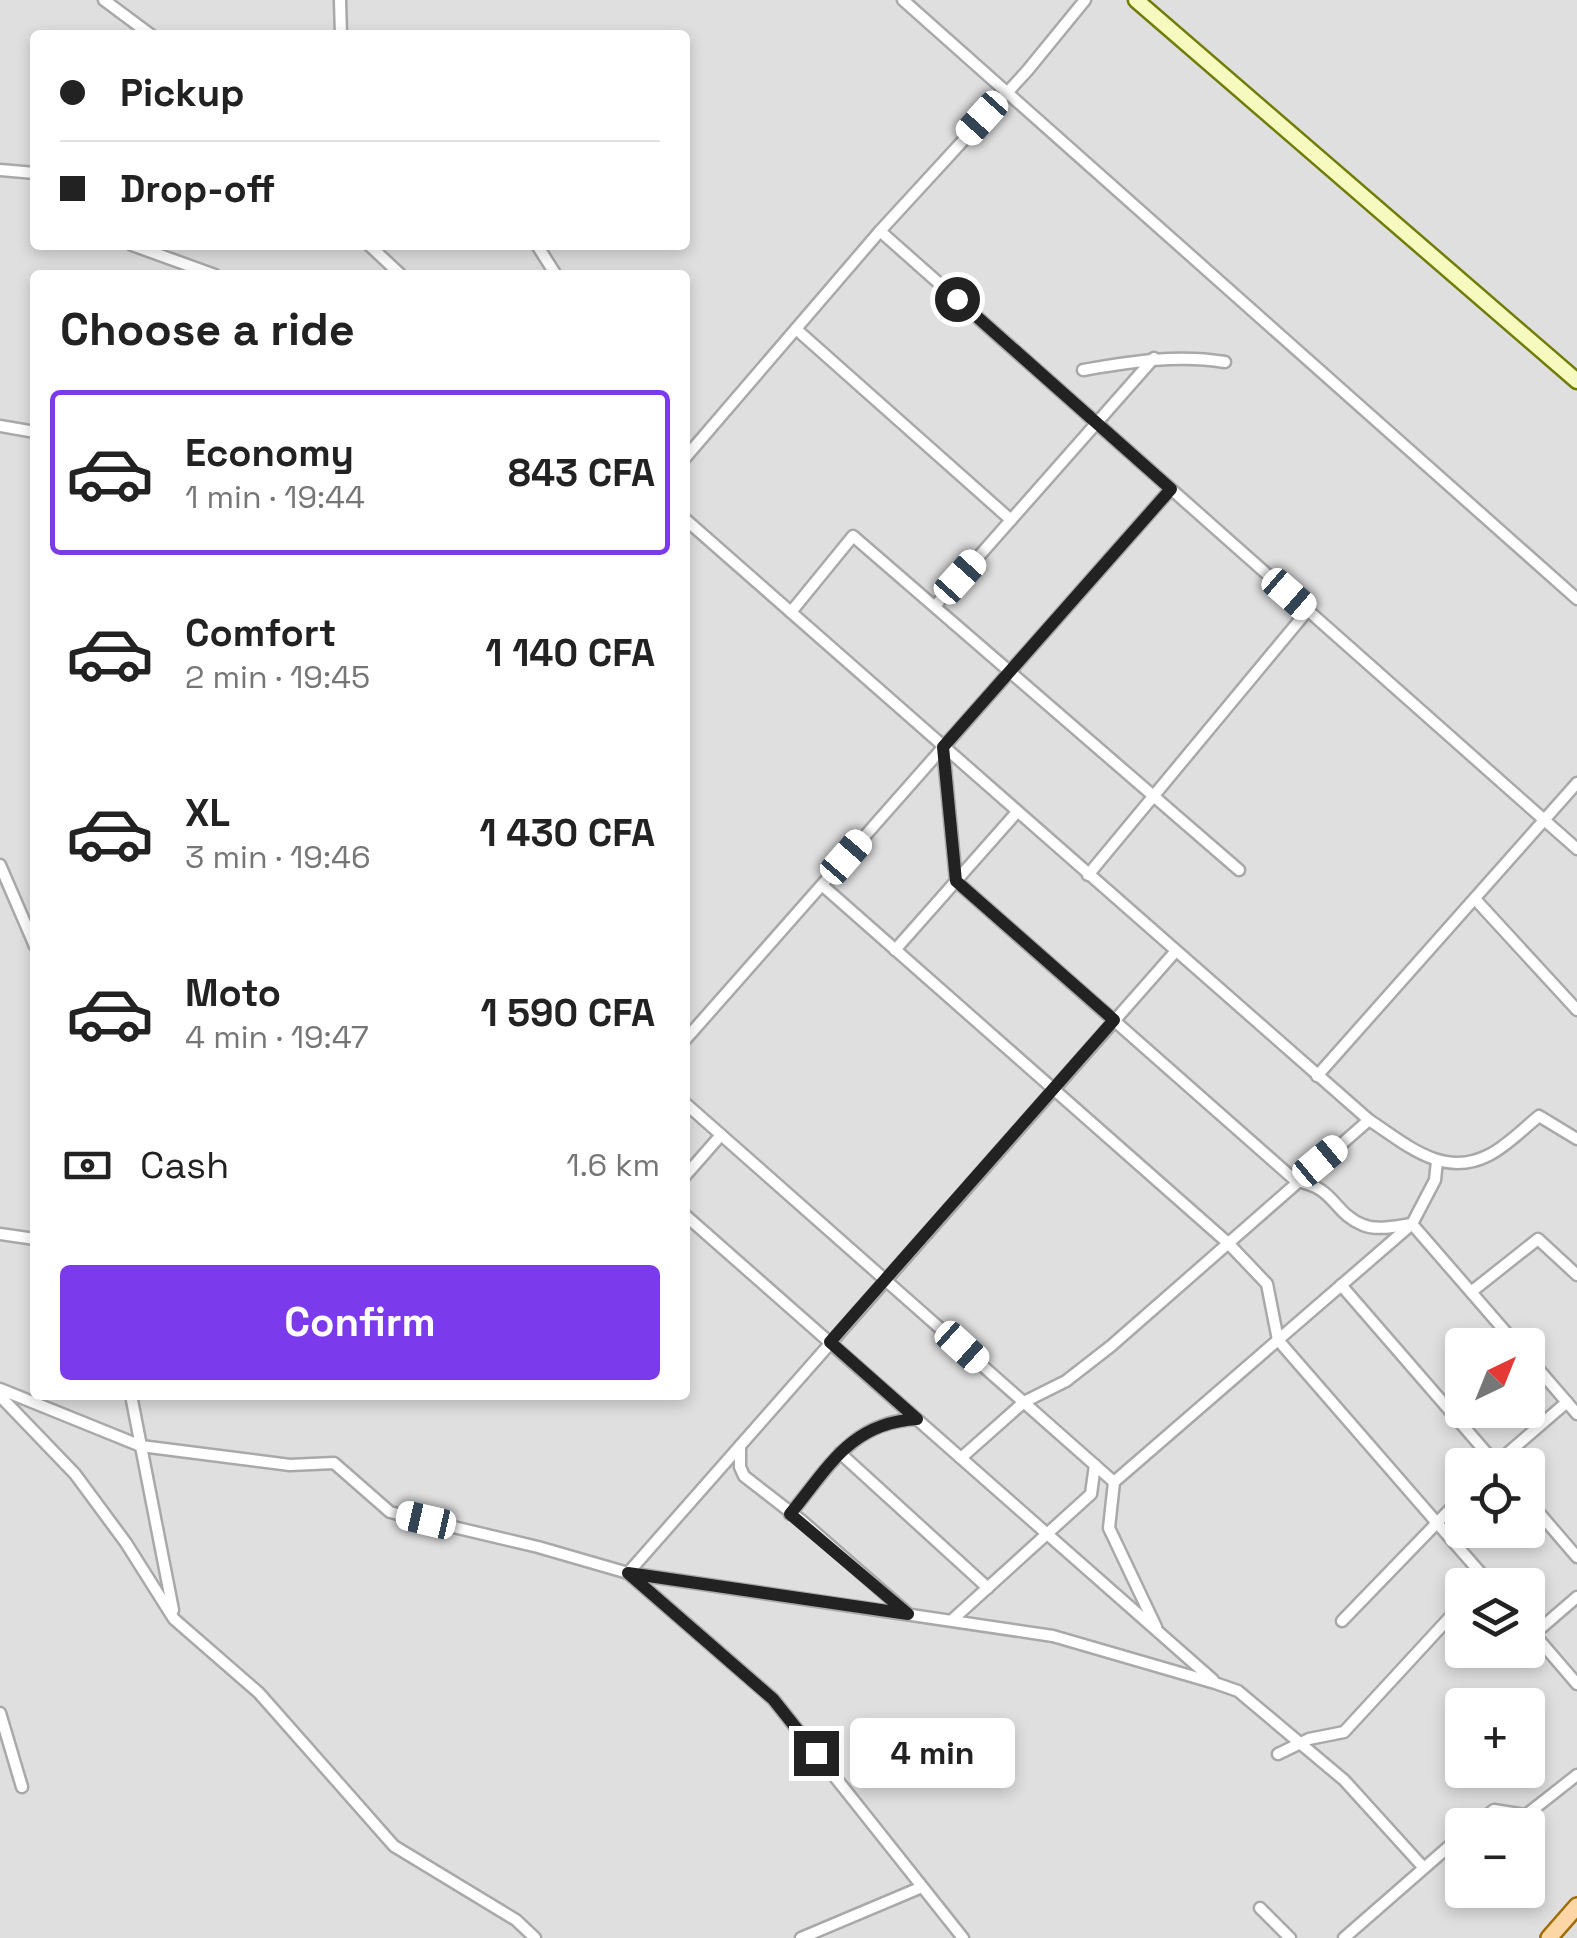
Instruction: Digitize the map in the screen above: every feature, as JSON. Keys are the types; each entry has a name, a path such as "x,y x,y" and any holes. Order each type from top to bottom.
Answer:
{"main road":[{"path":"1136,0 1577,381"},
{"path":"1549,1938 1577,1906"}],"street":[{"path":"104,0 143,30"},
{"path":"340,0 341,30"},
{"path":"903,0 1577,599"},
{"path":"690,452 880,230 1008,91 1085,0"},
{"path":"0,170 30,173"},
{"path":"880,230 1577,850"},
{"path":"145,250 202,270"},
{"path":"374,250 396,270"},
{"path":"796,330 1010,520"},
{"path":"1083,370 1154,358 1194,357 1225,362"},
{"path":"934,606 1154,358"},
{"path":"0,426 30,431"},
{"path":"690,1034 1171,489"},
{"path":"690,523 1368,1120 1437,1161 1459,1165 1490,1155 1539,1116 1577,1139"},
{"path":"791,612 852,536 1239,870"},
{"path":"1088,875 1308,610"},
{"path":"943,747 956,881 1296,1181 1318,1184 1361,1224 1381,1228 1412,1224"},
{"path":"1317,1076 1577,783"},
{"path":"896,950 1017,812"},
{"path":"0,865 30,934"},
{"path":"822,885 1228,1243 1267,1284 1278,1340 1473,1568"},
{"path":"1475,899 1577,1010"},
{"path":"628,1573 1175,952"},
{"path":"690,1107 1114,1482"},
{"path":"961,1458 1024,1402 1066,1380 1110,1346 1368,1120"},
{"path":"690,1170 721,1135"},
{"path":"1158,1632 1109,1528 1114,1482 1412,1224 1436,1180 1437,1161"},
{"path":"690,1218 1215,1682"},
{"path":"1412,1224 1502,1328"},
{"path":"0,1234 30,1238"},
{"path":"1471,1292 1538,1240 1577,1276"},
{"path":"1341,1285 1481,1448"},
{"path":"1545,1377 1577,1414"},
{"path":"0,1389 141,1446 290,1464 334,1463 390,1512 628,1573 1053,1636 1215,1682 1238,1691 1344,1780 1424,1866"},
{"path":"0,1396 75,1474 126,1542 174,1619 259,1693 394,1846 516,1920 535,1938"},
{"path":"132,1400 174,1619"},
{"path":"1515,1448 1566,1402"},
{"path":"790,1514 840,1453 873,1427 917,1419"},
{"path":"740,1444 744,1476 908,1614"},
{"path":"840,1453 988,1588"},
{"path":"952,1620 1090,1494 1094,1465"},
{"path":"1342,1621 1445,1515"},
{"path":"1545,1520 1577,1557"},
{"path":"628,1573 773,1699 963,1938"},
{"path":"1545,1621 1577,1597"},
{"path":"1278,1754 1301,1743 1344,1732 1445,1622"},
{"path":"1545,1647 1577,1684"},
{"path":"0,1713 22,1787"},
{"path":"1536,1808 1577,1776"},
{"path":"1344,1938 1445,1849"},
{"path":"801,1938 832,1933 922,1887"},
{"path":"1260,1908 1290,1938"}],"shaded area":[{"path":"0,0 1577,0 1577,1938 0,1938"}],"route":[{"path":"816,1753 773,1699 628,1573 908,1614 790,1514 857,1436 897,1420 917,1419 830,1342 1114,1020 956,881 943,747 1171,489 957,299"}]}
